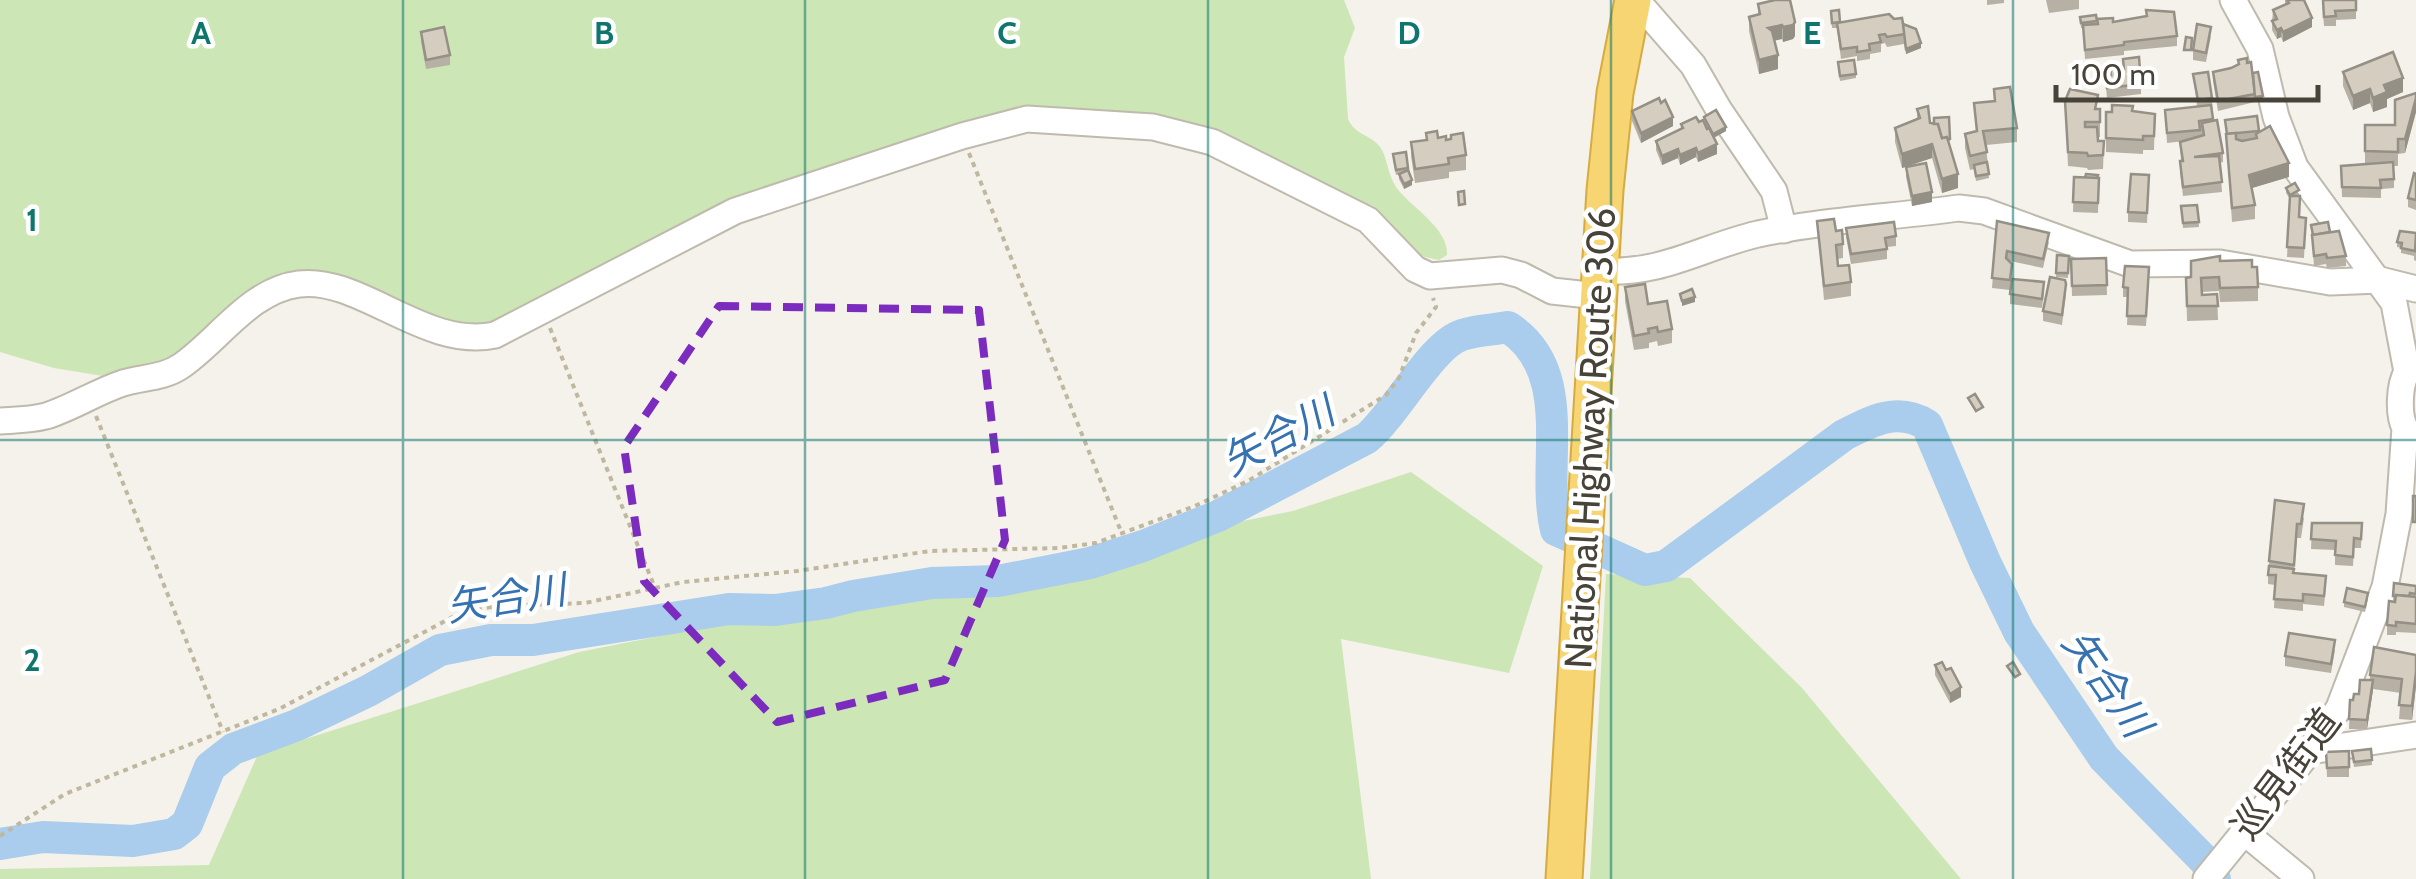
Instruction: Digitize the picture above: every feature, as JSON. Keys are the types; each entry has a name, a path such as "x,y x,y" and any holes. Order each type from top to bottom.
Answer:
{"highway":[{"name":"National Highway Route 306","path":"1564,879 1599,283 1614,93 1632,0"}],"street":[{"path":"1632,0 1693,65 1718,110 1774,192 1784,230"},
{"name":"巡見街道","path":"2211,874 2310,751 2339,708 2376,617 2386,587 2398,514 2405,428 2401,420 2403,378 2407,372 2394,303 2295,167 2280,129 2260,48 2233,0"},
{"path":"0,421 45,416 134,380 172,372 253,304 274,290 298,284 327,286 448,335 495,335 734,211 962,136 1027,119 1153,127 1212,142 1368,220 1414,270 1443,277 1502,270 1552,291 1677,263 1756,235 1960,208 2130,264 2220,263 2330,282 2380,280 2416,290"},
{"path":"2310,751 2416,735"},
{"path":"2243,831 2301,879"}],"path":[{"path":"962,136 1122,534"},
{"path":"0,836 65,794 314,692 464,611 584,603 654,588 930,550 1096,543 1195,506 1248,481 1386,395 1398,378 1416,332 1436,307 1430,287 1414,270"},
{"path":"543,310 654,588"},
{"path":"88,397 224,732"}],"highlighted area":[{"path":"719,306 979,310 1005,540 945,680 777,722 644,581 624,447"}],"green space":[{"path":"0,0 1344,0 1355,28 1344,57 1348,119 1355,129 1379,145 1396,187 1442,236 1447,255 1439,260 1416,255 1392,235 1392,225 1373,206 1339,193 1220,131 1041,113 746,198 506,323 469,330 325,277 183,355 112,380 0,352"},
{"path":"1411,472 1543,566 1509,673 1341,639 1371,879 0,879 0,869 209,865 258,754 579,652 1293,511"},
{"path":"1606,574 1690,578 1802,688 1961,879 1590,879"}],"building":[{"path":"1790,0 1795,22 1768,28 1778,55 1759,60 1749,17 1760,14 1758,4"},
{"path":"2287,0 2304,0 2312,18 2283,32 2272,21 2277,19 2273,10 2289,3"},
{"path":"2323,0 2356,0 2356,10 2335,11 2336,16 2324,17"},
{"path":"1839,10 1840,22 1832,23 1831,11"},
{"path":"2146,10 2174,12 2177,36 2085,50 2083,25 2098,24 2097,19 2113,18 2113,22 2147,16"},
{"path":"1889,14 1894,19 1902,18 1905,34 1879,35 1881,42 1869,44 1870,50 1841,49 1837,23"},
{"path":"2096,15 2097,21 2081,23 2080,17"},
{"path":"1903,24 1916,29 1921,43 1906,49"},
{"path":"2197,24 2211,27 2206,53 2193,50"},
{"path":"444,27 450,55 426,60 421,32"},
{"path":"2186,37 2192,38 2191,50 2184,50"},
{"path":"2393,52 2403,78 2384,85 2387,92 2373,98 2370,89 2353,96 2343,72"},
{"path":"2139,57 2141,84 2107,88 2105,76 2111,75 2110,70 2124,69 2123,59"},
{"path":"2247,58 2247,63 2251,62 2255,94 2218,101 2213,72 2231,68 2239,64 2238,60"},
{"path":"1854,60 1856,74 1840,76 1838,62"},
{"path":"2208,72 2212,98 2198,100 2193,74"},
{"path":"2258,72 2263,96 2255,97 2253,73"},
{"path":"2010,87 2017,128 1983,131 1987,152 1970,156 1965,134 1977,131 1974,103 1995,101 1994,89"},
{"path":"2070,89 2098,95 2095,109 2100,109 2100,122 2085,122 2085,127 2097,127 2098,141 2104,141 2103,155 2068,152 2065,101"},
{"path":"2416,93 2405,139 2398,139 2398,152 2365,151 2365,125 2395,125 2395,100"},
{"path":"1659,98 1661,103 1665,100 1673,117 1641,133 1632,111"},
{"path":"2112,105 2133,106 2132,111 2155,114 2154,136 2143,136 2143,140 2106,138 2106,112 2112,112"},
{"path":"2211,105 2213,119 2199,121 2200,130 2167,133 2165,110"},
{"path":"1928,106 1930,123 1938,124 1942,138 1947,137 1958,174 1942,179 1932,144 1902,154 1895,128 1920,118 1917,109"},
{"path":"1716,110 1726,127 1713,134 1704,117"},
{"path":"2257,116 2259,131 2227,134 2225,120"},
{"path":"1696,117 1699,122 1703,120 1717,144 1698,153 1696,148 1680,155 1678,149 1662,156 1656,141"},
{"path":"1949,117 1948,140 1942,138 1934,118"},
{"path":"2217,120 2223,153 2194,157 2219,156 2222,182 2183,187 2180,142 2204,135 2202,123"},
{"path":"2270,126 2289,163 2249,175 2255,205 2232,208 2226,134 2236,133 2236,139 2242,141 2257,138 2256,134"},
{"path":"1437,131 1438,138 1446,136 1446,140 1463,133 1466,155 1448,158 1449,164 1415,169 1411,142 1427,140 1426,133"},
{"path":"1406,152 1408,168 1396,170 1393,154"},
{"path":"1987,162 1989,174 1976,176 1974,165"},
{"path":"2393,162 2394,179 2380,180 2381,188 2342,187 2341,166"},
{"path":"1926,163 1932,192 1912,196 1906,167"},
{"path":"1408,170 1412,180 1404,184 1399,174"},
{"path":"2131,174 2149,175 2147,213 2128,212"},
{"path":"2416,174 2416,200 2408,198"},
{"path":"2074,177 2099,178 2098,203 2073,202"},
{"path":"2295,183 2299,190 2290,195 2286,188"},
{"path":"1464,191 1465,204 1459,205 1458,192"},
{"path":"2290,196 2300,196 2299,217 2306,218 2304,248 2287,247"},
{"path":"2197,205 2199,222 2183,223 2181,206"},
{"path":"1834,219 1836,231 1842,230 1843,244 1836,245 1838,266 1849,265 1851,282 1824,286 1817,221"},
{"path":"1997,221 2049,233 2043,259 2007,251 2006,258 2012,264 2010,280 1992,278"},
{"path":"1894,222 1896,236 1885,238 1887,249 1851,254 1846,228"},
{"path":"2328,222 2330,232 2313,235 2311,225"},
{"path":"2339,231 2346,256 2314,256 2312,235"},
{"path":"2400,231 2416,233 2415,251 2401,248 2402,243 2397,242"},
{"path":"2057,255 2069,256 2068,273 2056,273"},
{"path":"2220,256 2220,261 2252,260 2252,267 2257,267 2258,287 2220,288 2219,277 2201,278 2202,295 2217,294 2218,306 2187,306 2186,278 2191,277 2191,261"},
{"path":"2106,258 2107,285 2072,286 2071,259"},
{"path":"2125,266 2149,267 2146,316 2127,316"},
{"path":"2050,277 2065,280 2062,315 2043,311"},
{"path":"2012,279 2044,282 2042,299 2010,294"},
{"path":"1645,284 1648,304 1667,301 1672,329 1658,332 1657,327 1634,336 1625,287"},
{"path":"1692,289 1695,297 1682,301 1680,294"},
{"path":"1975,394 1983,407 1976,411 1968,398"},
{"path":"2416,496 2416,522 2413,522"},
{"path":"2275,500 2304,504 2301,524 2297,524 2294,565 2269,561"},
{"path":"2312,523 2362,523 2361,539 2354,538 2353,557 2335,555 2336,541 2311,539"},
{"path":"2269,566 2326,576 2324,596 2303,594 2303,601 2274,599 2276,575 2268,575"},
{"path":"2394,583 2416,586 2416,594 2393,596"},
{"path":"2347,588 2368,593 2365,607 2344,602"},
{"path":"2396,595 2416,597 2416,624 2387,625 2389,601 2395,602"},
{"path":"2289,633 2335,640 2331,664 2285,656"},
{"path":"2374,647 2416,655 2412,706 2399,705 2402,679 2370,675"},
{"path":"1942,662 1946,670 1951,668 1961,687 1950,694 1935,665"},
{"path":"2013,662 2020,674 2015,677 2007,666"},
{"path":"2360,680 2373,680 2367,720 2349,719 2350,700 2359,694"},
{"path":"2371,749 2372,760 2354,762 2352,751"},
{"path":"2349,751 2349,767 2327,768 2326,752"}],"waterway":[{"name":"矢合川","path":"0,844 43,837 133,841 174,834 187,824 210,767 233,749 297,725 440,650 491,640 533,640 729,609 775,610 932,583 998,581 1090,563 1143,546 1218,516 1367,438 1450,341 1467,333 1508,327 1529,346 1542,368 1549,394 1556,530 1645,570 1666,566 1844,435 1875,420 1896,416 1927,425 2019,632 2104,758 2205,861 2215,879"}]}
